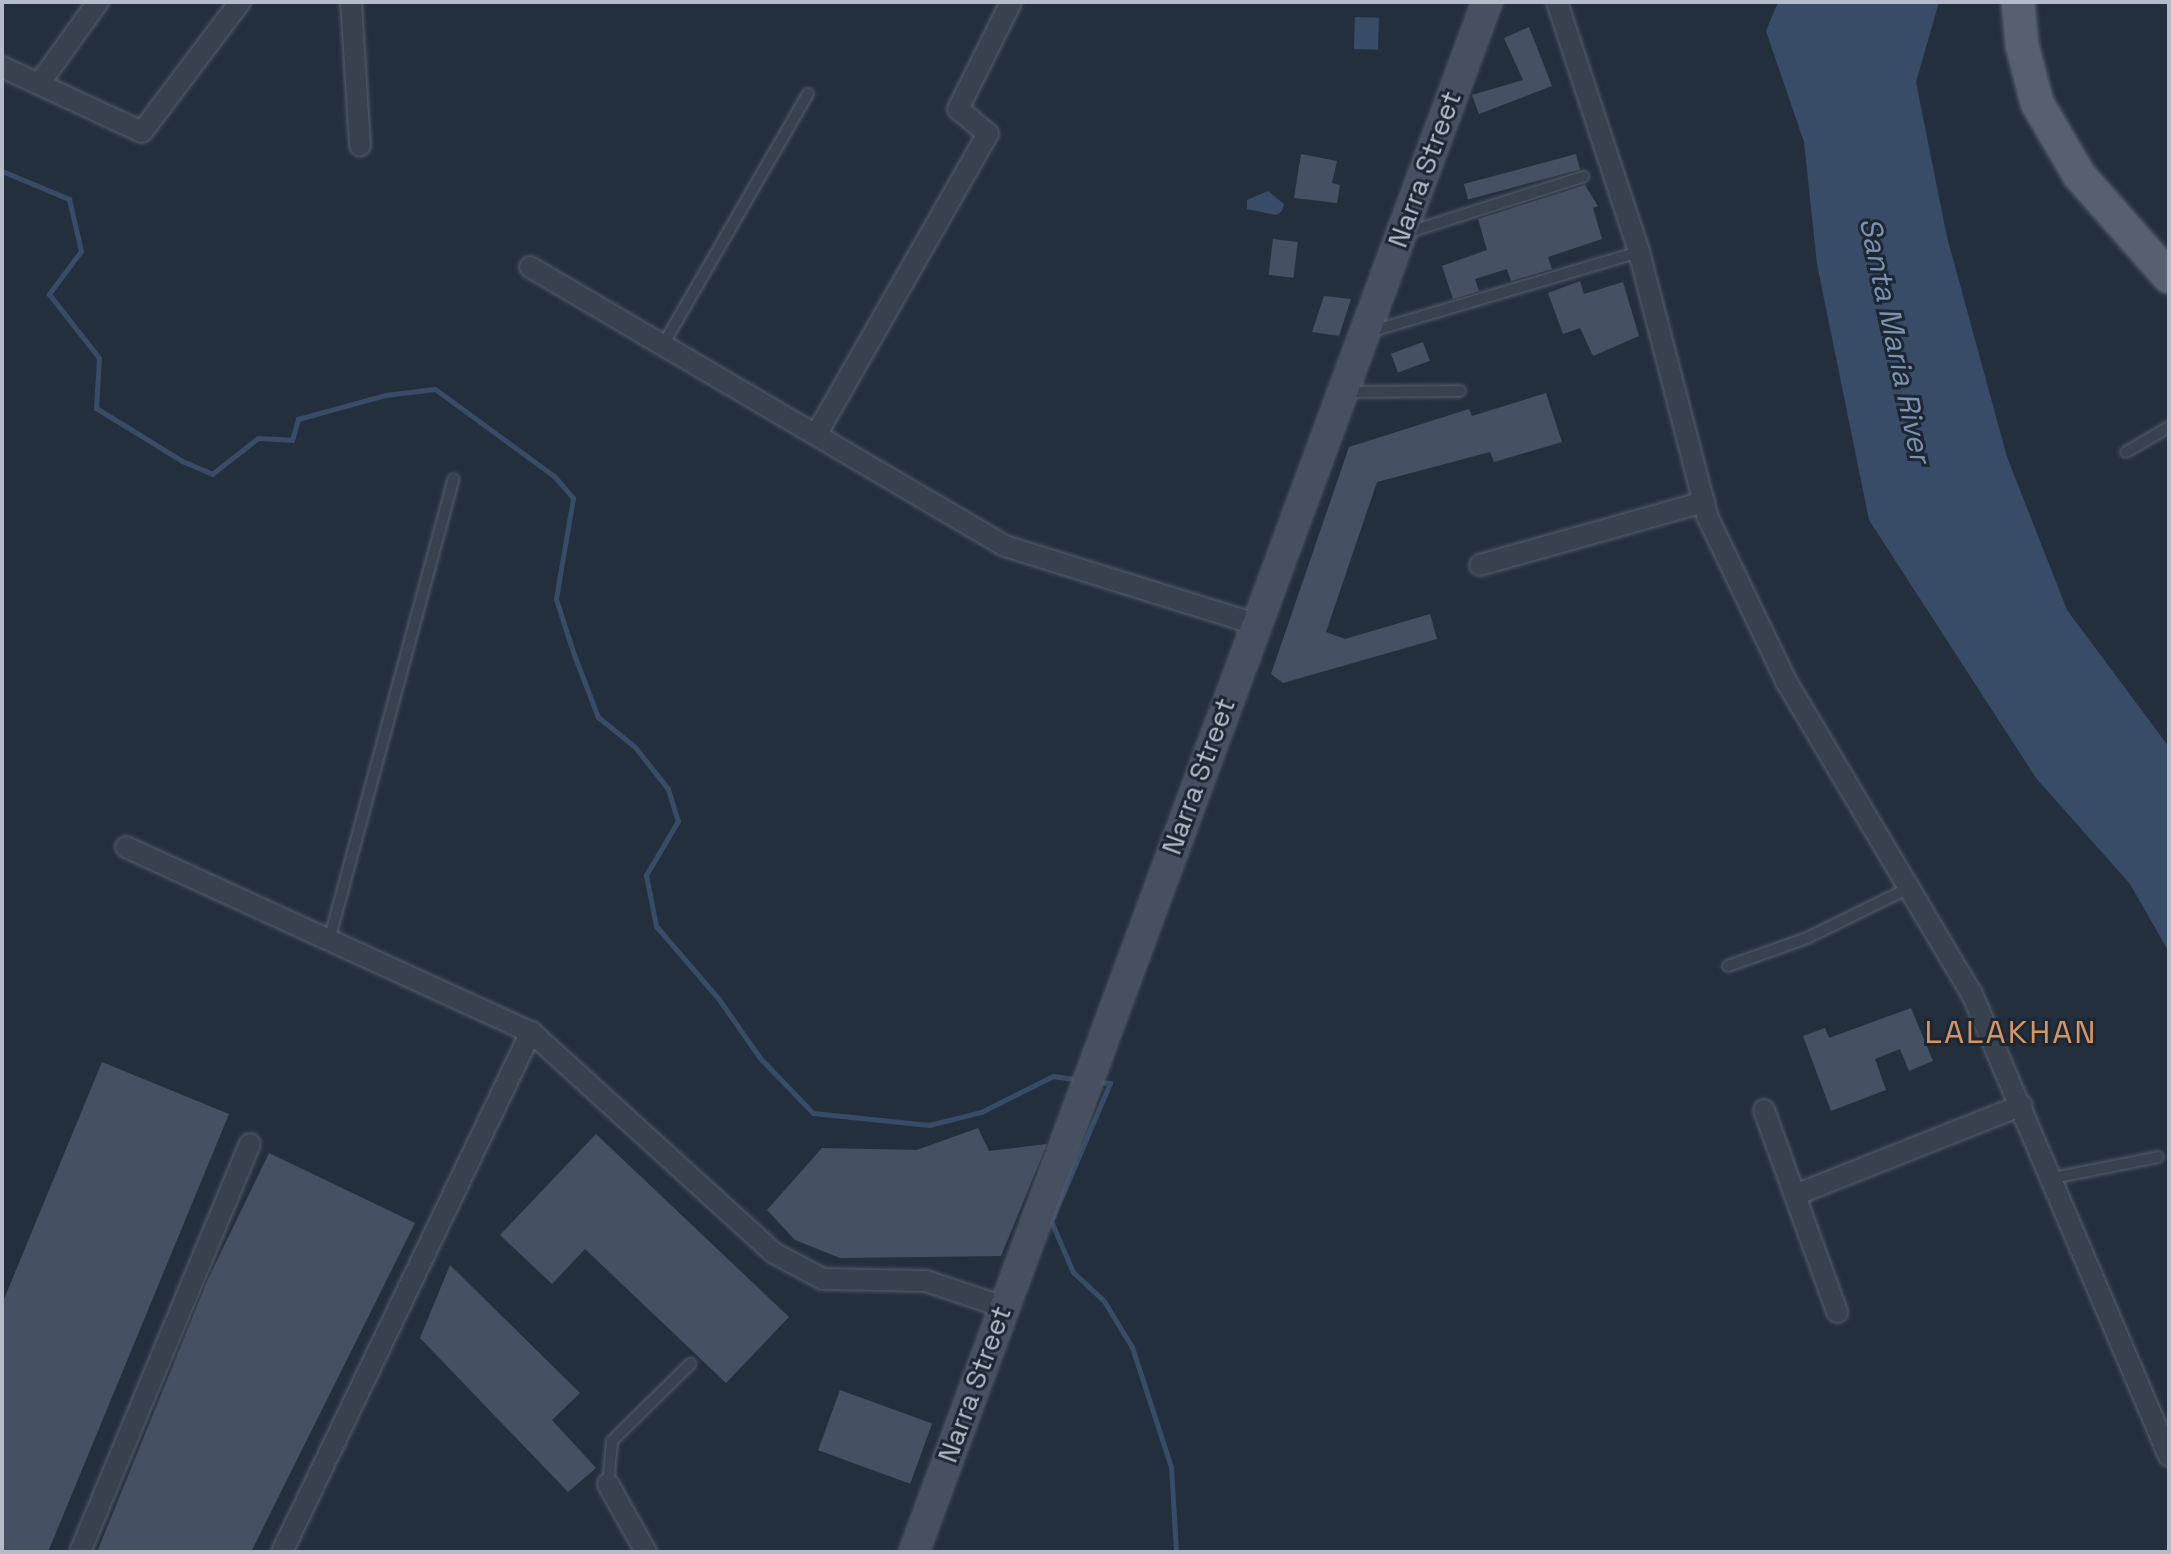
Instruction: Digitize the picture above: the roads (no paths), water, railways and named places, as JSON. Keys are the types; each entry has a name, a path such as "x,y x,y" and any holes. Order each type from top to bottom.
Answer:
{"main road":[{"name":"Narra Street","path":"914,1552 1001,1306 1487,2"},
{"path":"2018,2 2037,103 2079,175 2169,277"}],"street":[{"path":"39,84 98,2"},
{"path":"2,67 142,132 240,2"},
{"path":"351,2 360,146"},
{"path":"816,435 988,134 958,109 1011,2"},
{"path":"1557,2 1639,252 1704,502 1786,681 1972,994 2022,1105 2169,1456"},
{"path":"530,267 1005,546 1255,624"},
{"path":"1480,565 1704,502"},
{"path":"126,847 330,937 531,1032 774,1253 823,1279 926,1281 1001,1306"},
{"path":"282,1552 531,1032"},
{"path":"1795,1195 2022,1105"},
{"path":"1764,1110 1837,1312"},
{"path":"80,1552 250,1144"},
{"path":"608,1484 646,1552"}],"lane":[{"path":"663,345 808,94"},
{"path":"1400,235 1583,177"},
{"path":"1363,333 1639,252"},
{"path":"1341,393 1460,391"},
{"path":"2126,452 2169,427"},
{"path":"330,937 454,479"},
{"path":"1728,966 1807,938 1909,888"},
{"path":"2053,1178 2158,1157"},
{"path":"608,1484 612,1441 690,1364"}],"water":[{"name":"Santa Maria River","path":"1778,2 1939,2 1916,82 1947,237 2007,457 2067,610 2169,747 2169,952 2130,884 2036,778 1869,520 1817,264 1804,142 1766,31"},
{"path":"1355,17 1379,18 1378,50 1354,49"},
{"path":"1268,191 1284,204 1282,211 1276,215 1247,209 1247,200"}],"waterway":[{"path":"2,171 69,199 81,251 49,294 99,358 96,408 182,461 212,474 258,438 292,440 298,419 385,395 435,389 554,476 573,498 556,599 573,652 598,717 635,747 668,789 678,821 646,875 656,926 718,998 760,1058 813,1113 929,1125 981,1112 1053,1076 1074,1079"},
{"path":"1097,1082 1110,1083 1051,1221 1073,1272 1104,1301 1132,1347 1171,1467 1176,1552"}],"district":[{"name":"LALAKHAN","path":"2011,1032"}]}
